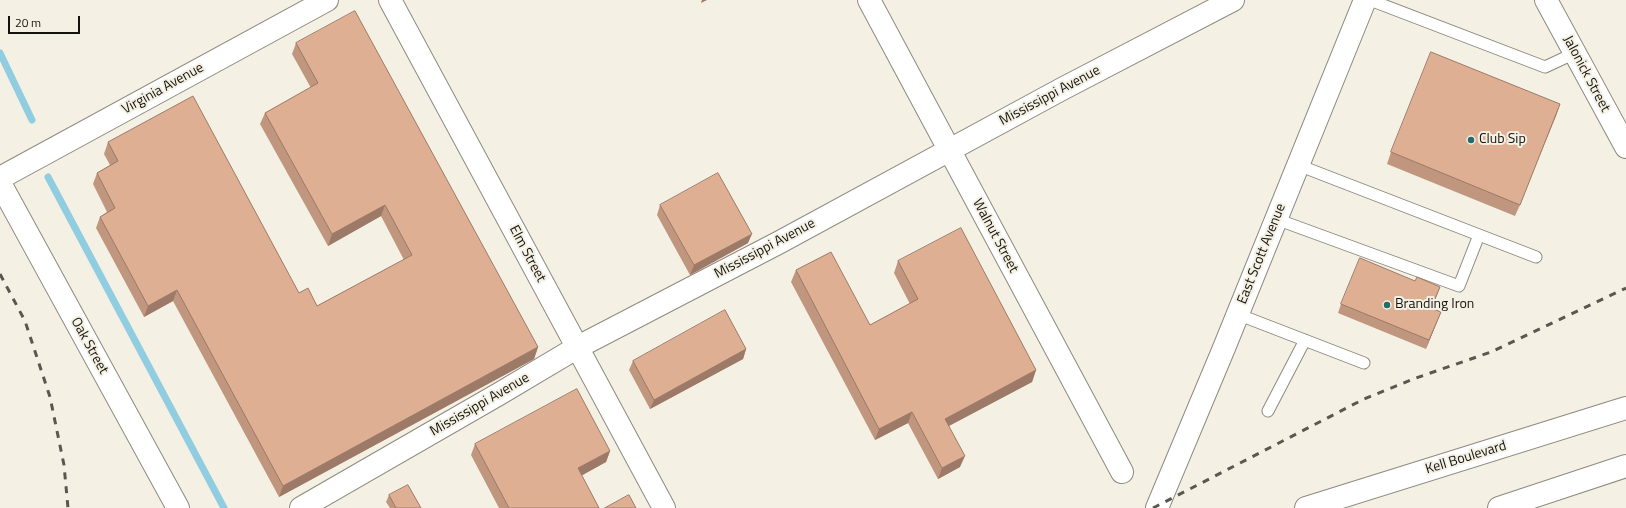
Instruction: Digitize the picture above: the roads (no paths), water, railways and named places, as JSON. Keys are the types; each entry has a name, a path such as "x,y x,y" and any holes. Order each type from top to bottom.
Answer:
{"street":[{"name":"Virginia Avenue","path":"0,178 327,0"},
{"name":"Elm Street","path":"390,0 664,508"},
{"name":"Walnut Street","path":"869,0 1122,472"},
{"name":"Mississippi Avenue","path":"301,508 578,347 780,242 949,150 1233,0"},
{"name":"East Scott Avenue","path":"1157,508 1238,314 1365,0"},
{"name":"Jalonick Street","path":"1546,0 1626,147"},
{"name":"Oak Street","path":"0,183 178,508"},
{"name":"Kell Boulevard","path":"1306,508 1626,408"},
{"path":"1499,508 1626,466"}],"lane":[{"path":"1370,0 1545,67 1575,53"},
{"path":"1298,165 1536,257"},
{"path":"1276,219 1459,286 1479,235"},
{"path":"1238,314 1364,363"},
{"path":"1268,411 1305,340"}],"waterway":[{"path":"0,53 32,120"},
{"path":"48,177 224,508"}],"railway":[{"path":"0,274 25,321 50,397 64,465 68,508"},
{"path":"1153,508 1364,399 1416,378 1491,352 1626,288"}],"place":[{"name":"Club Sip","path":"1471,140"},
{"name":"Branding Iron","path":"1387,305"}]}
